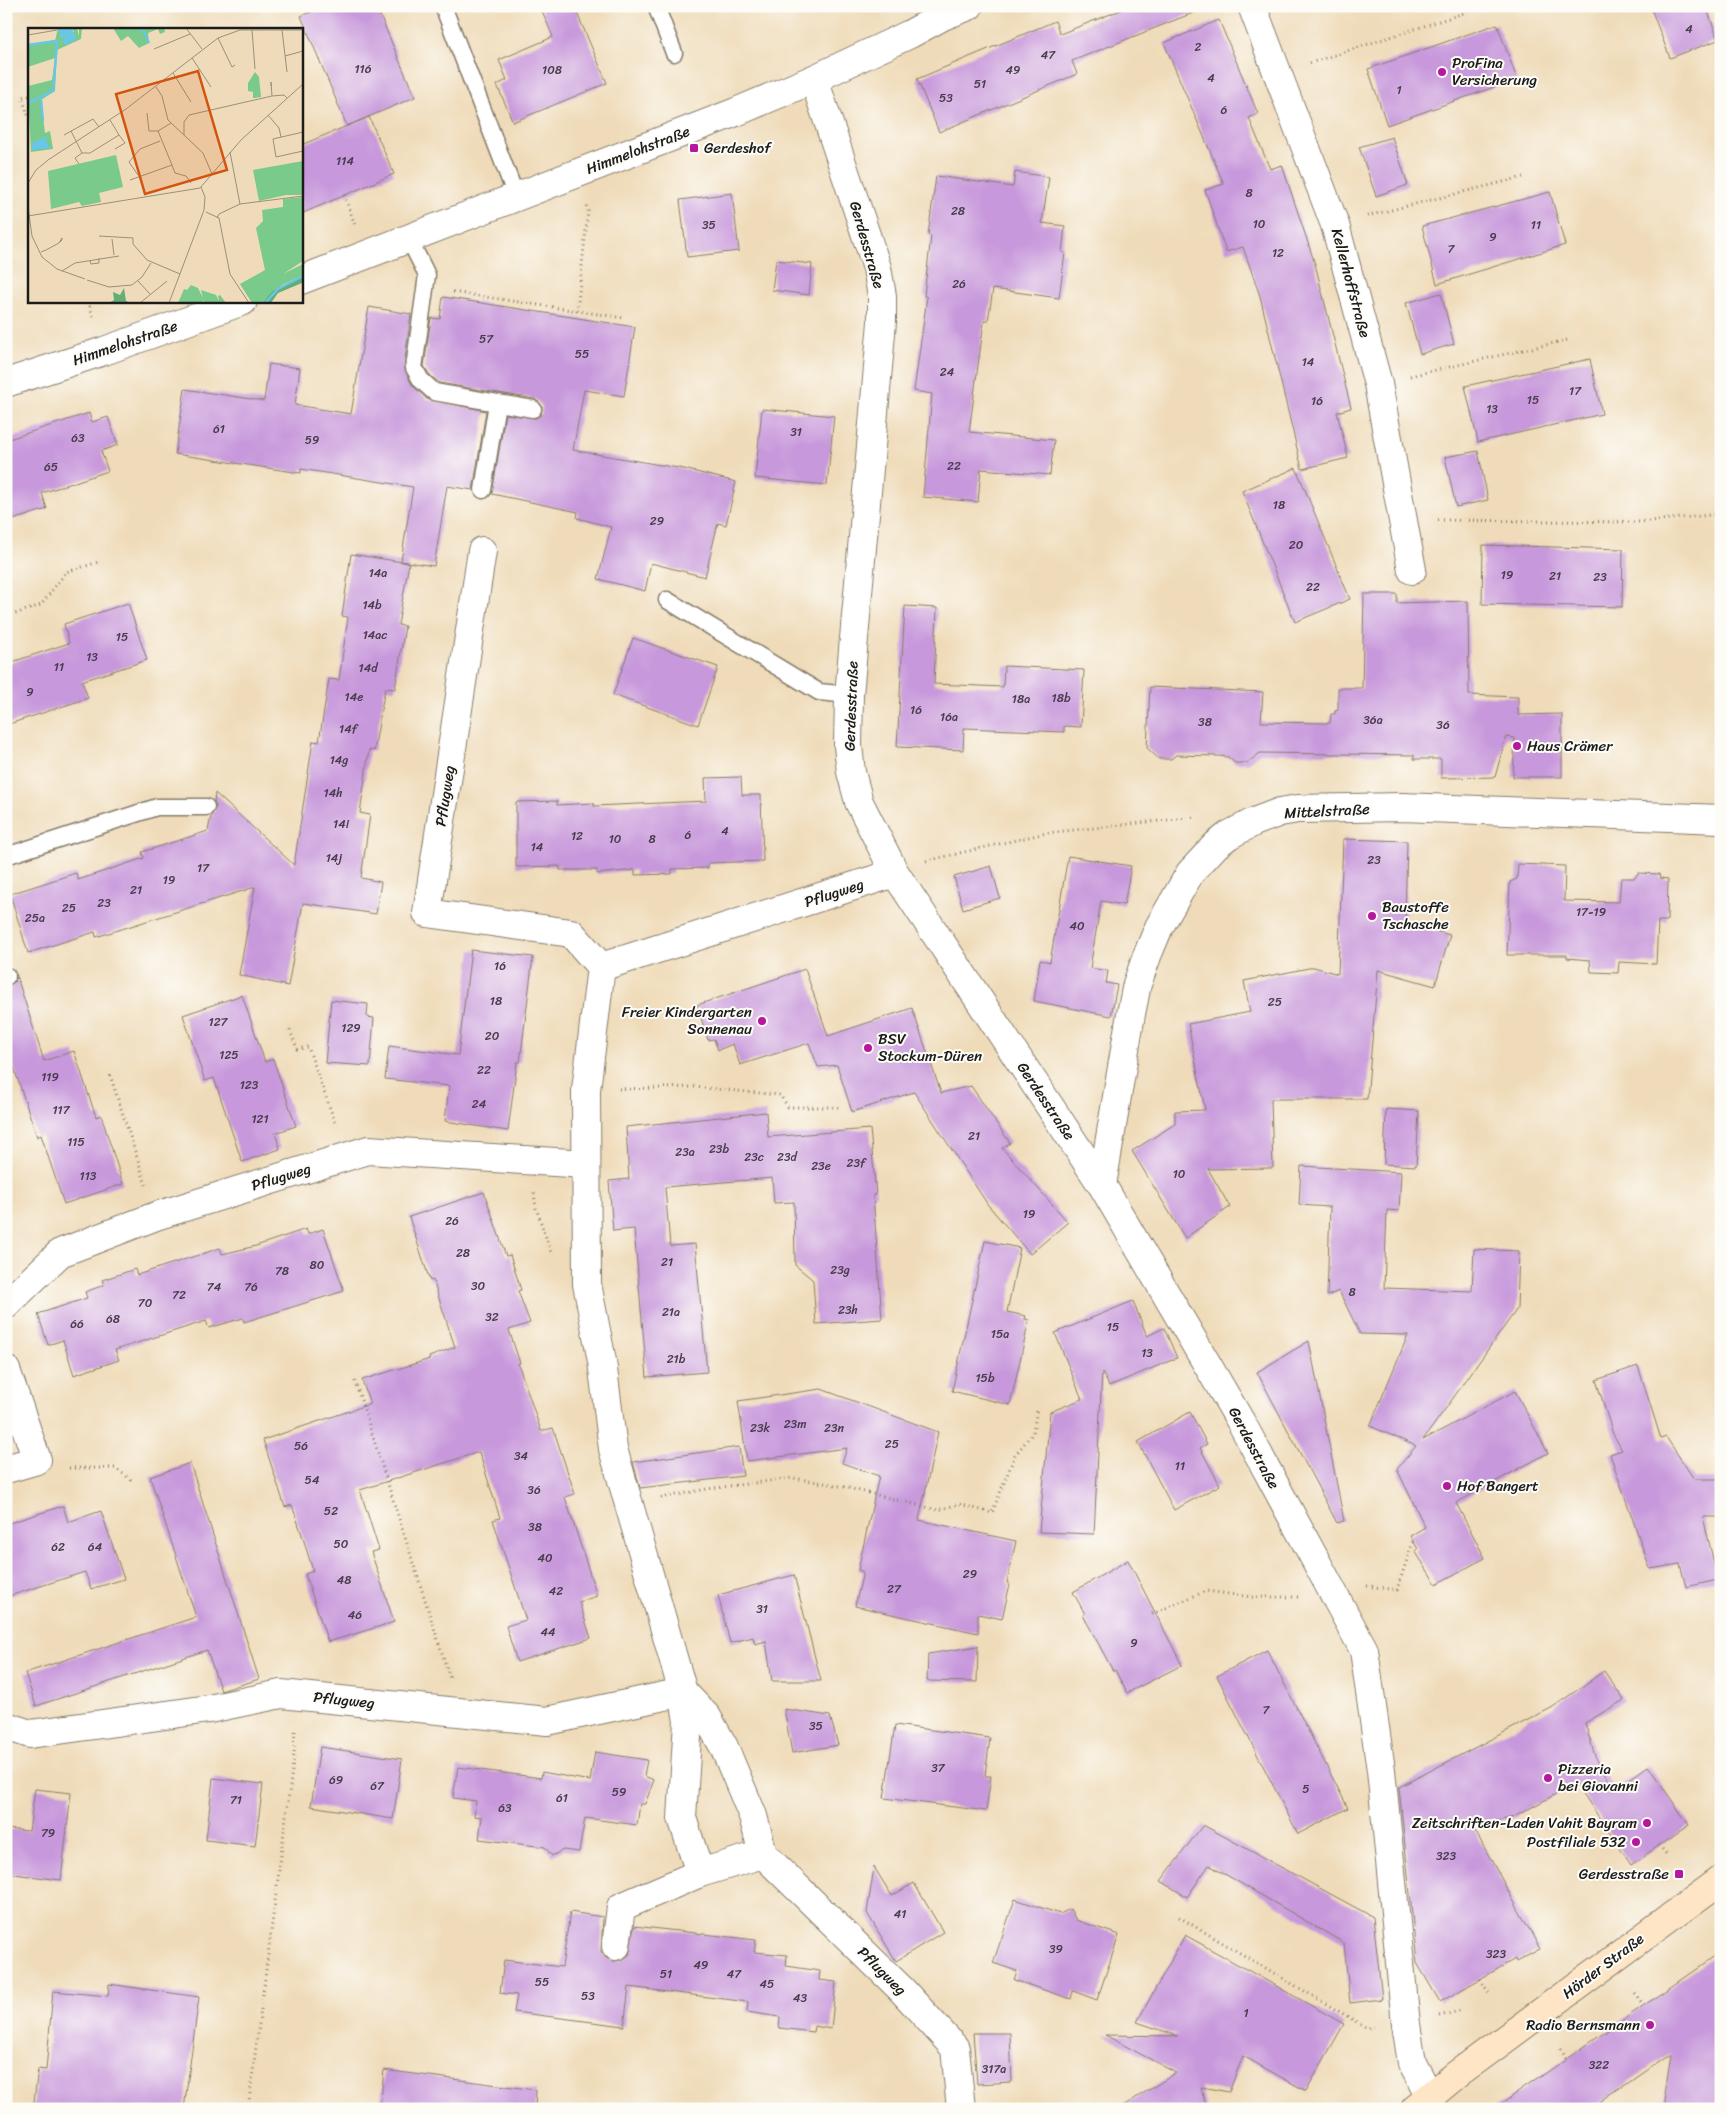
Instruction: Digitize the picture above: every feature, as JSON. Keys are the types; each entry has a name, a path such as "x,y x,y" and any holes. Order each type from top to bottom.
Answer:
{"main road":[{"name":"Hörder Straße","path":"1423,2103 1463,2070 1721,1880"}],"street":[{"name":"Himmelohstraße","path":"302,280 736,112 814,79 910,34 943,16 969,6"},
{"name":"Kellerhoffstraße","path":"1252,6 1335,225 1378,384 1412,570"},
{"name":"Gerdesstraße","path":"814,79 877,268 882,296 882,322 849,695 848,746 859,802 895,873 1102,1185 1241,1422 1364,1650 1380,1770 1406,2024 1412,2063 1423,2103"},
{"name":"Himmelohstraße","path":"6,384 240,302"},
{"name":"Pflugweg","path":"482,551 427,913 571,933 601,967 895,873"},
{"name":"Mittelstraße","path":"1102,1185 1131,1014 1147,956 1159,927 1190,873 1216,845 1229,835 1254,822 1280,812 1298,809 1402,807 1721,819"},
{"path":"601,967 586,1090 588,1284 602,1361 613,1450 683,1692 688,1721 682,1818 700,1873"},
{"name":"Pflugweg","path":"6,1305 60,1253 156,1216 368,1150 586,1164"},
{"path":"6,1370 37,1460 6,1468"},
{"name":"Pflugweg","path":"6,1726 30,1734 209,1708 281,1694 547,1721 683,1692"},
{"path":"616,1946 621,1907 700,1873 763,1854 753,1816 724,1747 706,1716 683,1692"},
{"name":"Pflugweg","path":"763,1854 901,1989 955,2048 961,2109"}],"lane":[{"path":"443,6 516,196"},
{"path":"656,6 674,53"},
{"path":"410,239 427,275 414,368 421,380 434,392 533,409"},
{"path":"484,490 497,403"},
{"path":"667,600 819,692 849,695"},
{"path":"6,856 157,807 206,807"}],"path":[{"path":"1278,74 1467,12"},
{"path":"28,96 22,97 28,115"},
{"path":"574,174 588,211 576,311"},
{"path":"1335,225 1523,177"},
{"path":"344,195 356,229"},
{"path":"425,287 624,318"},
{"path":"1378,384 1567,340"},
{"path":"1402,520 1639,522 1721,514"},
{"path":"6,617 41,606 66,572 99,562"},
{"path":"895,873 935,857 1046,833 1207,816 1229,835"},
{"path":"290,1030 297,1049 308,1047 346,1157"},
{"path":"110,1075 156,1216"},
{"path":"586,1090 694,1087 780,1095 788,1107 842,1107"},
{"path":"529,1161 536,1208 562,1284 588,1284"},
{"path":"355,1381 461,1712"},
{"path":"629,1504 707,1489 793,1478 836,1485 938,1510 959,1504 992,1514 1015,1455 1034,1433 1037,1409"},
{"path":"37,1460 67,1468 115,1468 133,1481"},
{"path":"1365,1586 1397,1590 1413,1541"},
{"path":"1152,1614 1206,1592 1252,1597 1304,1596 1327,1583"},
{"path":"248,2109 294,1755 297,1696"},
{"path":"1659,1845 1667,1855"},
{"path":"1179,1917 1367,2028 1406,2024 1463,2010"},
{"path":"1480,1979 1489,1993"},
{"path":"1635,1994 1642,2004"},
{"path":"1561,2048 1566,2058"}],"building":[{"path":"324,6 376,6 415,97 347,126 301,16"},
{"path":"540,6 574,6 607,83 513,122 497,85 507,80 499,60 553,37"},
{"path":"1131,6 1208,7 1072,61 1077,74 939,132 917,79 1055,21 1060,34"},
{"path":"1650,6 1706,6 1718,40 1670,58"},
{"path":"1219,20 1258,114 1249,118 1270,169 1282,165 1315,264 1351,408 1337,412 1348,458 1302,469 1260,296 1243,247 1226,252 1205,190 1224,184 1164,43"},
{"path":"1497,24 1517,79 1387,125 1368,69"},
{"path":"369,117 394,174 302,214 302,145"},
{"path":"1392,137 1408,185 1376,196 1359,147"},
{"path":"1015,172 1049,177 1042,223 1065,226 1062,252 1065,253 1059,298 993,289 988,321 984,321 969,432 1054,440 1050,475 981,469 978,502 923,497 932,394 914,391 927,297 924,296 931,236 928,235 936,176 1013,187"},
{"path":"1550,192 1565,245 1437,284 1422,226"},
{"path":"732,193 739,251 687,257 680,200"},
{"path":"776,260 812,264 809,295 772,290"},
{"path":"1441,293 1454,344 1420,354 1406,303"},
{"path":"443,297 635,327 624,396 584,390 573,450 684,469 736,482 726,525 718,523 705,577 651,563 645,591 598,579 611,527 577,518 578,512 492,494 505,414 536,418 541,415 542,406 535,399 439,383 429,374 424,366 431,318 440,319"},
{"path":"369,307 411,314 404,367 412,385 427,399 486,411 473,490 447,486 434,566 401,561 413,487 301,469 301,473 175,454 185,389 264,401 269,364 300,368 295,405 351,414"},
{"path":"1590,359 1602,414 1478,442 1465,386"},
{"path":"762,409 834,416 827,485 755,478"},
{"path":"89,413 92,422 108,417 118,445 101,451 108,471 42,493 47,509 6,522 6,440"},
{"path":"1478,451 1488,500 1456,507 1445,457"},
{"path":"1296,468 1350,599 1295,622 1242,491"},
{"path":"1483,545 1623,549 1622,607 1482,604"},
{"path":"351,554 409,563 398,625 405,626 395,689 385,688 374,751 369,750 360,813 370,815 361,878 381,882 376,914 303,903 288,986 239,975 255,887 96,937 95,932 28,953 10,894 76,873 78,880 144,858 142,852 208,831 211,816 216,807 214,801 215,793 294,865 313,741 319,742 329,679 339,680 348,617 342,616"},
{"path":"1364,594 1397,594 1397,603 1468,601 1469,695 1518,697 1518,715 1562,714 1562,777 1513,777 1515,738 1506,737 1495,777 1441,778 1441,759 1414,759 1414,755 1260,753 1247,763 1235,763 1228,757 1218,756 1176,755 1171,759 1159,759 1147,748 1150,687 1263,692 1261,722 1330,723 1331,714 1335,714 1335,711 1338,710 1338,688 1362,688"},
{"path":"128,603 147,660 82,681 88,698 6,725 6,664 69,643 64,624"},
{"path":"905,606 937,608 934,684 1003,687 1004,666 1084,670 1081,727 1064,726 1064,732 964,728 963,750 897,747"},
{"path":"633,638 718,667 698,725 613,695"},
{"path":"741,777 742,795 761,795 763,861 708,863 708,868 672,869 672,874 635,875 635,870 597,874 597,870 560,870 560,866 516,867 516,802 557,801 557,805 594,803 594,806 706,801 705,778"},
{"path":"1343,839 1407,841 1405,923 1450,935 1435,986 1378,970 1367,1099 1271,1099 1273,1168 1208,1169 1230,1207 1185,1238 1132,1151 1175,1124 1175,1111 1205,1110 1188,1024 1250,1012 1244,981 1314,967 1338,974"},
{"path":"1068,856 1131,866 1124,905 1101,901 1090,968 1108,971 1106,983 1117,985 1111,1016 1034,1001 1040,960 1050,962"},
{"path":"1518,864 1565,866 1564,901 1619,902 1621,878 1635,878 1638,873 1659,874 1660,878 1668,879 1667,921 1658,921 1656,964 1619,962 1618,973 1591,972 1590,960 1567,958 1567,955 1507,955 1510,882 1517,879"},
{"path":"991,866 1000,898 963,909 954,877"},
{"path":"471,950 533,957 520,1062 517,1062 508,1131 445,1121 449,1086 385,1079 389,1046 458,1055"},
{"path":"805,969 828,1036 912,1008 941,1093 971,1086 1010,1143 1002,1148 1068,1222 1030,1254 988,1205 914,1092 852,1112 837,1065 818,1067 809,1043 740,1065 733,1044 718,1050 714,1039 708,1040 697,1005"},
{"path":"16,974 44,1061 74,1051 96,1117 101,1115 123,1184 64,1204 41,1135 37,1137 6,1044 6,986 15,981"},
{"path":"242,995 265,1062 273,1059 296,1126 275,1133 280,1149 242,1162 214,1078 205,1081 183,1015"},
{"path":"331,1000 368,1004 367,1017 374,1018 370,1066 325,1063"},
{"path":"1386,1109 1419,1111 1416,1166 1384,1164"},
{"path":"766,1112 768,1137 870,1129 876,1195 873,1195 882,1319 816,1324 813,1280 795,1265 794,1202 774,1203 772,1178 665,1187 670,1246 695,1244 707,1372 647,1377 634,1229 613,1231 609,1181 629,1179 626,1127"},
{"path":"1301,1166 1401,1172 1399,1211 1387,1210 1384,1288 1472,1291 1474,1249 1519,1251 1517,1309 1423,1440 1515,1391 1548,1453 1456,1503 1485,1558 1436,1584 1415,1551 1418,1549 1410,1536 1425,1527 1397,1469 1416,1446 1370,1426 1408,1335 1360,1334 1339,1291 1327,1296 1330,1207 1299,1205"},
{"path":"484,1192 506,1256 510,1255 521,1290 518,1291 530,1323 509,1330 520,1363 518,1363 541,1431 553,1428 575,1494 565,1497 597,1596 579,1602 591,1638 517,1662 506,1626 526,1620 493,1520 500,1518 479,1452 360,1490 379,1550 371,1552 394,1622 328,1642 305,1574 313,1571 303,1538 292,1505 285,1507 263,1440 370,1404 362,1380 430,1359 429,1357 455,1347 433,1280 430,1281 409,1217"},
{"path":"306,1229 308,1234 323,1229 344,1291 244,1322 243,1318 209,1328 206,1321 115,1350 119,1360 74,1375 63,1340 48,1345 38,1314 87,1298 85,1292 104,1285 102,1280 135,1269 137,1275 220,1248 222,1254 256,1246"},
{"path":"985,1241 1020,1248 1007,1312 1026,1316 1025,1319 1029,1320 1010,1405 952,1391"},
{"path":"1133,1301 1147,1336 1164,1328 1177,1358 1109,1386 1102,1372 1094,1534 1039,1532 1050,1412 1082,1399 1055,1333"},
{"path":"1309,1341 1344,1521 1337,1523 1257,1372"},
{"path":"1638,1366 1661,1439 1666,1437 1694,1479 1721,1479 1721,1517 1703,1517 1718,1580 1686,1587 1680,1564 1650,1569 1610,1454 1622,1450 1613,1434 1596,1380"},
{"path":"821,1389 938,1432 919,1520 1016,1541 1007,1583 1010,1584 1002,1619 978,1614 978,1633 855,1606 863,1572 858,1570 879,1476 842,1463 847,1448 747,1461 738,1401"},
{"path":"1190,1412 1207,1444 1200,1448 1220,1485 1174,1510 1138,1442"},
{"path":"739,1447 743,1476 640,1488 633,1462"},
{"path":"190,1463 259,1679 221,1691 207,1650 36,1706 25,1673 196,1617 150,1477"},
{"path":"63,1506 68,1522 101,1511 124,1579 91,1589 85,1572 6,1597 6,1524"},
{"path":"1128,1560 1182,1665 1127,1693 1083,1615 1085,1614 1073,1592"},
{"path":"794,1575 821,1681 772,1681 766,1641 755,1644 753,1637 730,1643 718,1595"},
{"path":"978,1646 977,1682 927,1681 928,1654"},
{"path":"1267,1650 1348,1808 1298,1834 1217,1676"},
{"path":"1604,1671 1624,1700 1585,1723 1596,1760 1614,1790 1648,1766 1689,1825 1631,1865 1576,1783 1514,1817 1473,1827 1540,1949 1516,1962 1515,1959 1440,2002 1417,1963 1399,1787 1553,1707"},
{"path":"784,1709 830,1716 838,1745 792,1753"},
{"path":"895,1725 990,1738 985,1776 991,1776 986,1811 884,1798"},
{"path":"320,1747 402,1759 393,1819 311,1806"},
{"path":"595,1752 647,1760 644,1776 654,1780 645,1804 640,1804 637,1825 585,1818 579,1852 563,1850 552,1856 545,1847 479,1839 482,1817 474,1816 476,1801 453,1798 458,1767 541,1778 542,1772 590,1781"},
{"path":"213,1778 263,1784 255,1846 206,1840"},
{"path":"35,1789 71,1793 61,1880 6,1873 6,1829 29,1831"},
{"path":"1203,1825 1373,1917 1382,1999 1350,2003 1344,1943 1209,1865 1187,1897 1161,1881"},
{"path":"874,1867 892,1896 914,1883 943,1932 896,1961 867,1913"},
{"path":"1015,1899 1060,1914 1070,1909 1076,1920 1119,1935 1097,2000 1073,1991 1071,1999 1014,1980 1017,1971 993,1963"},
{"path":"570,1912 603,1917 601,1952 606,1958 614,1961 622,1960 629,1955 634,1926 756,1940 754,1952 787,1955 786,1966 820,1971 819,1980 836,1982 831,2029 814,2026 813,2032 779,2028 780,2017 747,2012 748,2002 629,1987 624,2026 514,2012 517,1995 500,1993 504,1960 562,1967"},
{"path":"1185,1935 1344,2024 1306,2091 1243,2056 1229,2092 1201,2087 1206,2109 1118,2109 1176,2073 1105,2035 1178,2036 1137,2022"},
{"path":"1721,1952 1721,2109 1663,2109 1671,2053 1591,2109 1494,2109"},
{"path":"109,1984 199,1997 184,2109 33,2109 38,2069 46,2070 53,1991 108,1996"},
{"path":"973,2033 1010,2033 1012,2082 977,2084"},
{"path":"384,2070 536,2090 535,2109 380,2109"}],"place":[{"name":"ProFina Versicherung","path":"1442,72"},
{"name":"Gerdeshof","path":"694,148"},
{"name":"Haus Crämer","path":"1517,746"},
{"name":"Baustoffe Tschasche","path":"1372,916"},
{"name":"Freier Kindergarten Sonnenau","path":"762,1021"},
{"name":"BSV Stockum-Düren","path":"868,1048"},
{"name":"Hof Bangert","path":"1447,1486"},
{"name":"Pizzeria bei Giovanni","path":"1548,1778"},
{"name":"Zeitschriften-Laden Vahit Bayram","path":"1647,1823"},
{"name":"Postfiliale 532","path":"1636,1842"},
{"name":"Gerdesstraße","path":"1679,1874"},
{"name":"Radio Bernsmann","path":"1650,2025"}]}
